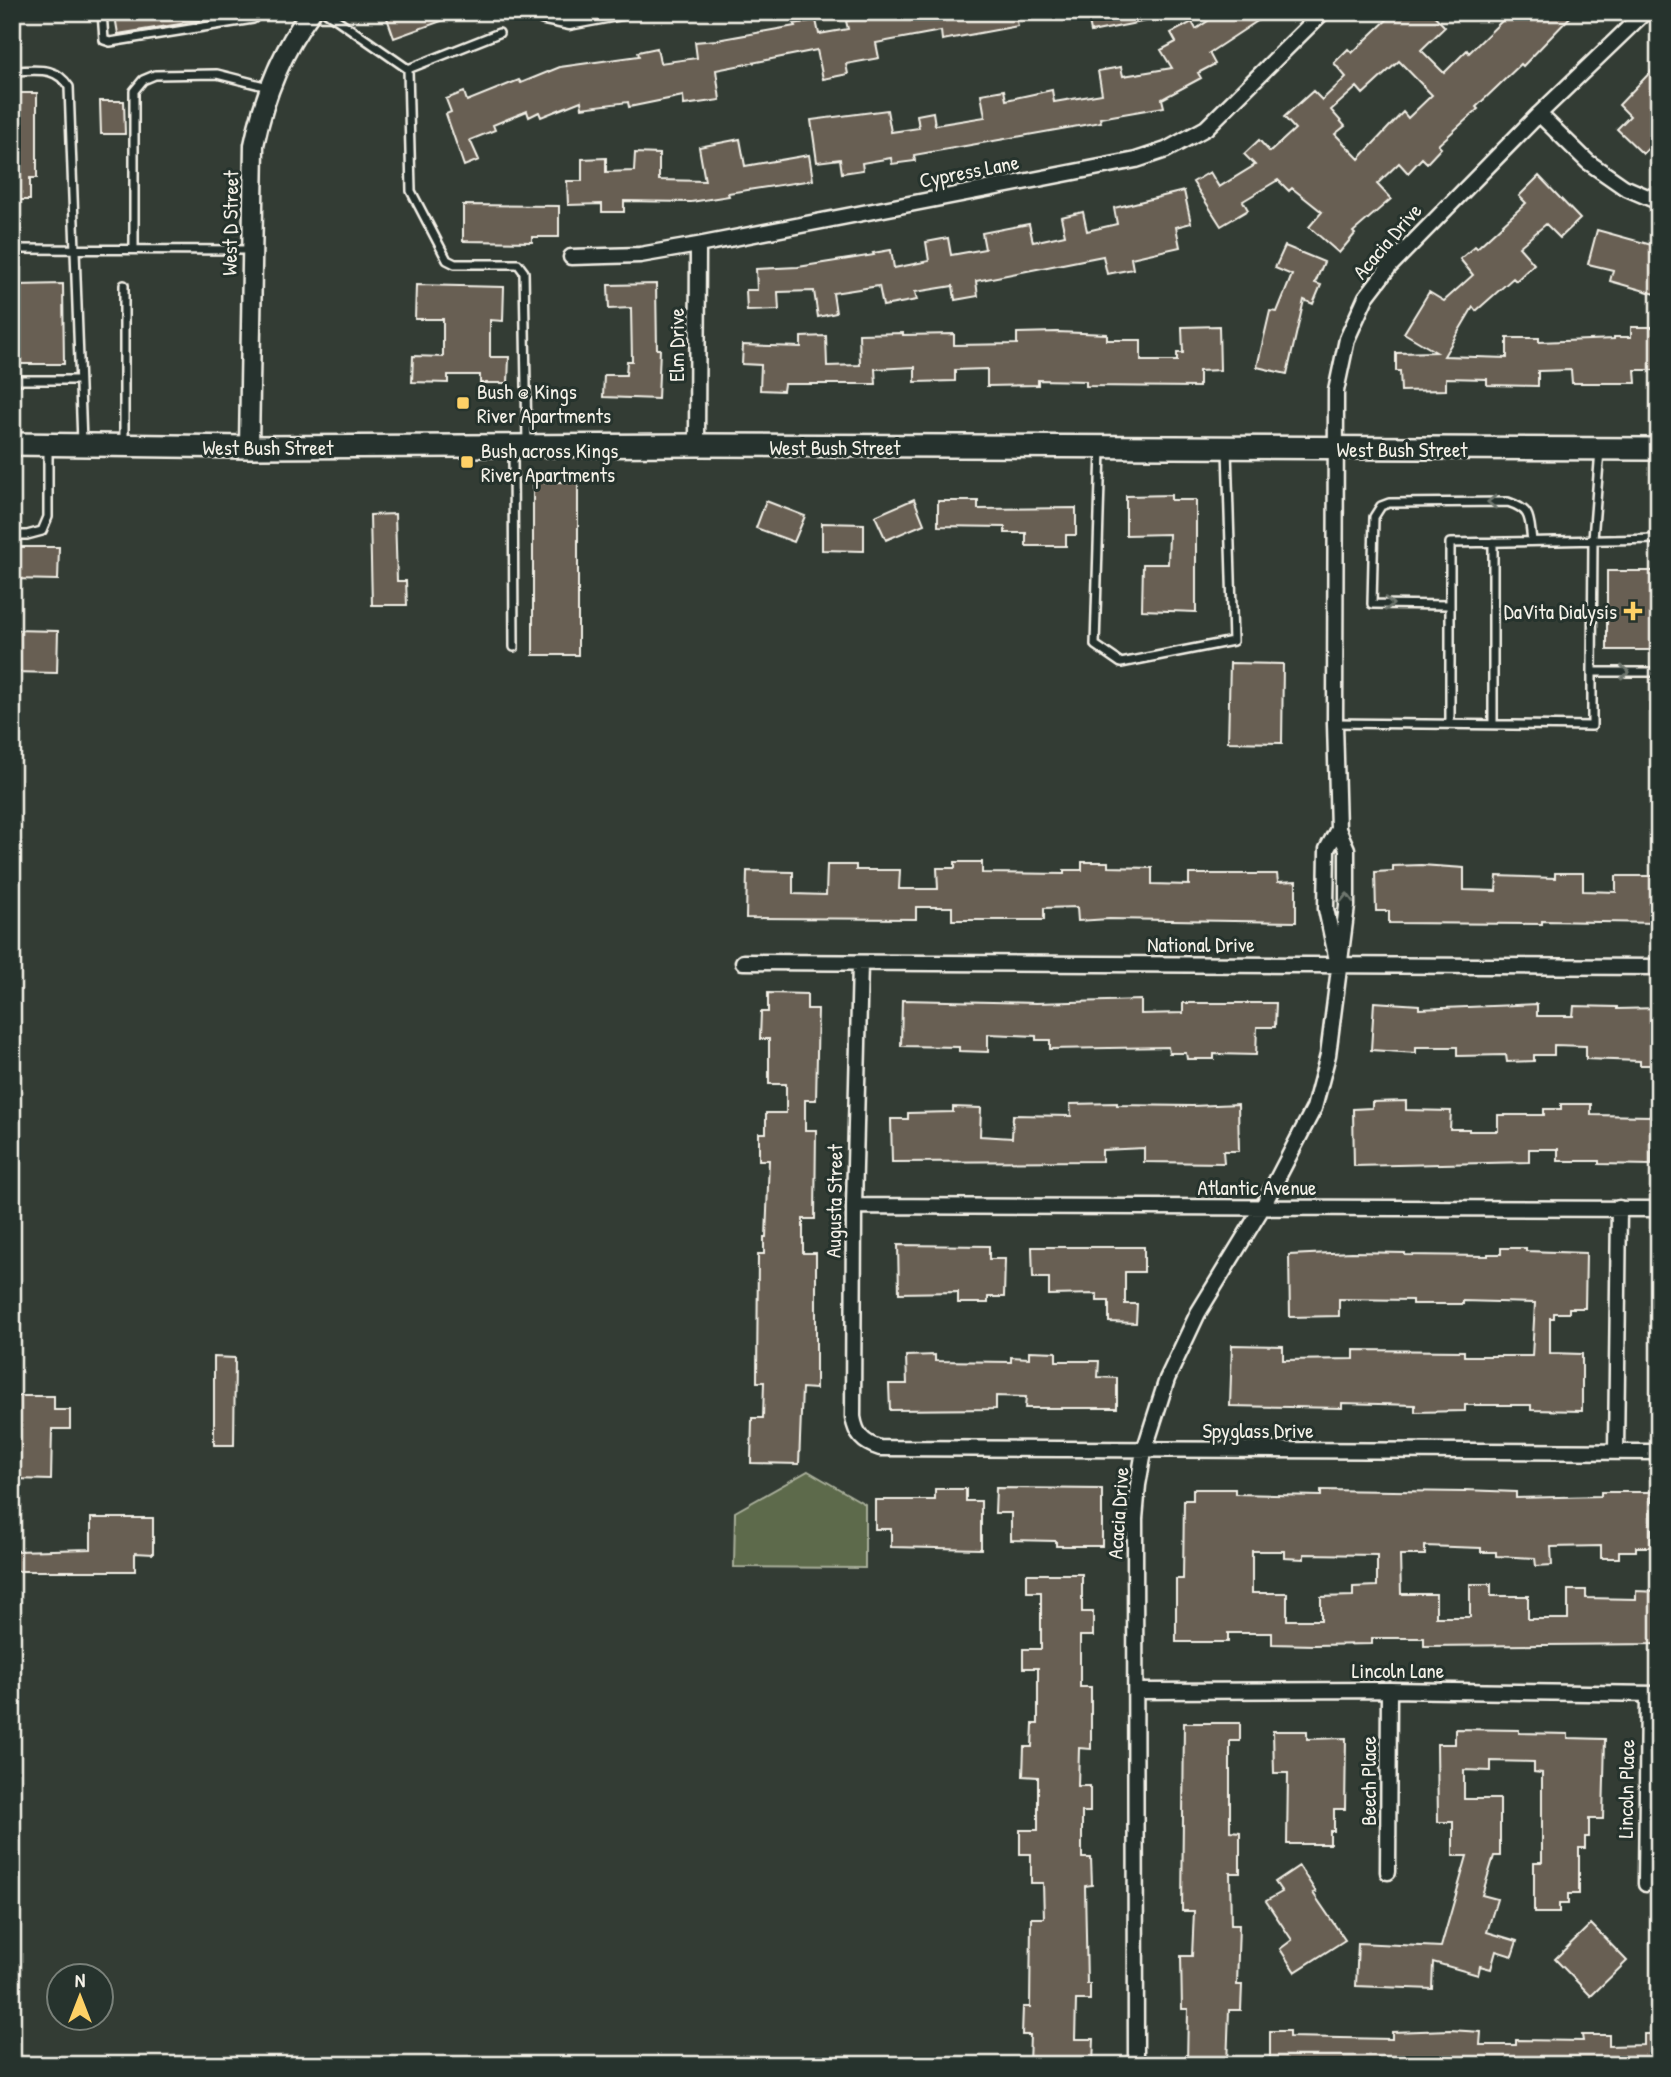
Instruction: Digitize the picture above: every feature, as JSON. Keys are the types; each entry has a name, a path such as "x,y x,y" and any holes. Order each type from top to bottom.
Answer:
{"main road":[{"name":"West Bush Street","path":"12,443 249,447 697,445 1659,449"}],"street":[{"name":"West D Street","path":"249,447 254,145 269,87 282,58 311,12"},
{"path":"544,18 569,22 622,12"},
{"name":"Cypress Lane","path":"571,257 640,255 1136,160 1166,150 1206,128 1324,12"},
{"name":"Acacia Drive","path":"1136,2065 1135,1519 1144,1451 1167,1379 1198,1313 1262,1208 1314,1108 1336,1010 1338,965 1347,906 1347,849 1338,830 1335,723 1336,391 1340,365 1347,339 1366,297 1389,267 1539,114 1645,12"},
{"path":"1539,114 1588,162 1624,187 1659,201"},
{"name":"Elm Drive","path":"697,445 698,245"},
{"name":"Acacia Drive","path":"1338,830 1327,849 1326,909 1338,965"},
{"name":"National Drive","path":"743,962 1659,967"},
{"name":"Augusta Street","path":"860,963 854,1206 853,1417 860,1438"},
{"name":"Atlantic Avenue","path":"854,1206 1659,1209"},
{"path":"1616,1451 1619,1208"},
{"name":"Spyglass Drive","path":"860,1438 869,1445 880,1448 1659,1452"},
{"name":"Lincoln Lane","path":"1136,1691 1389,1690 1653,1694"},
{"name":"Beech Place","path":"1388,1872 1389,1690"},
{"name":"Lincoln Place","path":"1646,1884 1653,1694"}],"lane":[{"path":"102,12 102,35 104,40 110,42 253,19 260,12"},
{"path":"326,12 408,69"},
{"path":"408,69 499,33"},
{"path":"408,69 411,191 447,260 455,264 518,264 524,272 514,647"},
{"path":"12,71 52,71 63,77 69,87 82,446"},
{"path":"134,249 134,91 142,80 155,75 217,74 269,87"},
{"path":"12,249 253,250"},
{"path":"124,285 124,446"},
{"path":"12,380 79,380"},
{"path":"12,535 41,531 48,517 48,444"},
{"path":"1101,448 1095,645 1121,663 1233,641 1227,449"},
{"path":"1335,723 1592,726 1593,539 1600,449"},
{"path":"1450,605 1372,604 1374,517 1381,506 1389,503 1508,502 1523,507 1528,514 1532,541"},
{"path":"1450,724 1450,543 1659,539"},
{"path":"1493,542 1493,724"},
{"path":"1592,672 1659,671"}],"green space":[{"path":"808,1471 865,1504 865,1568 734,1567 735,1512"}],"building":[{"path":"135,12 198,12 199,21 118,34 115,16"},
{"path":"385,12 460,12 461,14 394,38"},
{"path":"865,12 1015,12 1018,26 942,40 941,31 876,43 879,58 846,64 848,74 823,79 817,50 716,70 720,100 684,105 683,96 629,107 628,102 582,108 581,101 541,117 539,112 529,117 527,111 493,125 495,130 470,140 479,160 464,166 446,114 451,112 446,99 464,92 467,101 560,67 639,56 638,52 657,48 660,63 697,58 695,42 795,26 794,24 816,20 819,34 848,29 846,21 866,17"},
{"path":"1087,12 1156,12 1157,19 1091,32"},
{"path":"1221,12 1271,12 1209,53 1215,64 1198,73 1201,78 1162,99 1164,107 1100,118 1101,122 914,155 915,161 892,164 891,158 862,163 863,170 842,173 840,159 817,162 811,120 887,110 891,132 919,128 917,115 933,112 935,125 985,117 981,94 1004,90 1006,100 1052,90 1054,102 1102,94 1098,71 1121,67 1123,76 1172,68 1161,50 1176,42 1171,33 1192,22 1196,29"},
{"path":"1395,12 1431,12 1445,27 1421,50 1444,73 1503,20 1495,12 1575,12 1523,66 1521,64 1476,107 1478,109 1438,145 1441,148 1427,163 1422,158 1408,173 1399,163 1377,184 1391,199 1353,232 1355,234 1339,253 1309,227 1322,212 1292,188 1289,191 1278,180 1243,201 1248,210 1221,226 1193,182 1210,172 1219,187 1255,165 1244,154 1259,140 1270,152 1295,129 1284,117 1313,91 1322,100 1346,77 1334,63 1348,49 1352,53","holes":["1399,61 1432,95 1408,118 1403,112 1359,159 1335,134 1345,126 1331,110 1357,87 1363,94"]},
{"path":"1659,63 1659,137 1643,154 1617,129 1630,116 1619,105"},
{"path":"12,93 37,93 37,178 30,178 30,200 12,200"},
{"path":"100,101 124,101 125,134 101,134"},
{"path":"740,139 745,166 809,155 813,180 728,193 729,196 691,202 624,201 624,212 602,212 602,204 568,205 567,181 582,181 582,159 606,158 606,172 634,171 635,153 659,154 659,180 705,181 699,147"},
{"path":"1539,176 1580,219 1560,238 1546,224 1519,247 1534,264 1516,281 1513,278 1476,311 1473,307 1444,356 1507,358 1507,338 1539,338 1539,342 1614,339 1631,337 1631,327 1659,327 1659,370 1635,370 1636,383 1572,383 1571,370 1538,371 1538,386 1487,385 1487,379 1446,378 1446,390 1401,391 1400,371 1396,371 1396,353 1436,352 1404,333 1429,292 1444,301 1473,275 1460,259 1475,246 1477,248 1526,203 1519,196"},
{"path":"1184,191 1191,223 1176,227 1180,247 1131,258 1133,269 1107,274 1103,256 976,281 978,296 955,300 953,286 915,292 917,300 883,306 879,286 833,293 836,313 818,317 814,291 778,292 779,310 747,311 746,290 757,290 756,269 798,267 891,250 894,268 929,261 926,242 948,238 951,255 985,249 982,233 1029,224 1033,242 1065,235 1061,217 1083,212 1087,231 1117,224 1114,208"},
{"path":"463,205 559,206 559,237 532,237 532,242 463,241"},
{"path":"1597,230 1659,247 1659,295 1610,281 1613,270 1588,264"},
{"path":"1285,246 1324,262 1315,283 1321,285 1313,304 1304,300 1287,374 1257,367 1270,311 1277,312 1292,275 1275,268"},
{"path":"63,284 64,364 19,364 18,285"},
{"path":"656,284 657,349 660,349 658,399 603,397 604,375 626,375 627,361 632,361 631,308 609,309 608,285"},
{"path":"416,285 504,287 503,321 490,320 490,357 509,357 508,383 480,383 480,375 448,375 448,383 412,382 413,356 443,357 443,319 415,319"},
{"path":"1219,326 1220,370 1199,371 1199,387 1086,386 1086,381 1038,380 1038,385 987,386 987,369 955,370 955,381 915,382 915,367 875,369 876,384 784,384 783,391 760,390 761,365 742,364 743,345 801,347 801,337 826,336 827,366 860,365 859,334 903,333 954,334 954,345 1017,344 1017,333 1107,334 1107,340 1141,340 1141,361 1177,361 1177,353 1183,353 1182,327"},
{"path":"533,482 578,482 578,655 533,655"},
{"path":"1171,495 1171,500 1196,500 1196,612 1142,610 1143,564 1168,564 1169,534 1126,535 1126,496"},
{"path":"914,499 924,524 886,540 875,516"},
{"path":"766,501 805,516 794,542 756,528"},
{"path":"938,501 978,501 978,509 1076,508 1076,535 1066,535 1066,546 1026,546 1026,533 1005,533 1005,527 938,526"},
{"path":"395,514 397,581 406,581 407,605 372,605 370,515"},
{"path":"822,523 864,524 864,551 822,550"},
{"path":"12,547 59,547 58,580 12,579"},
{"name":"DaVita Dialysis","path":"1607,571 1659,571 1659,650 1607,650"},
{"path":"12,630 58,631 57,673 12,672"},
{"path":"1230,663 1283,664 1282,743 1228,742"},
{"path":"955,862 982,862 982,873 1064,874 1064,870 1082,870 1082,862 1108,862 1108,867 1152,868 1152,884 1189,885 1189,874 1277,874 1278,882 1296,881 1296,922 1109,919 1078,921 1077,907 1044,908 1044,920 952,920 952,907 916,907 916,919 746,918 747,871 793,872 793,894 826,895 827,865 856,865 856,870 900,870 899,889 938,889 937,868 955,868"},
{"path":"1393,866 1464,868 1464,890 1496,891 1497,876 1555,878 1555,873 1583,873 1583,891 1616,892 1616,876 1659,876 1659,923 1389,923 1389,911 1376,911 1375,872 1393,871"},
{"path":"768,993 807,994 807,1009 818,1009 816,1100 805,1100 805,1130 816,1130 815,1219 803,1219 803,1253 816,1253 816,1389 802,1388 799,1464 751,1463 752,1418 763,1418 764,1382 757,1382 758,1254 764,1254 766,1237 769,1160 759,1160 759,1133 766,1133 766,1113 786,1113 786,1084 769,1084 769,1039 760,1039 761,1012 768,1012"},
{"path":"902,1000 1036,1003 1141,1000 1141,1014 1183,1013 1183,1003 1276,1003 1275,1027 1257,1027 1256,1055 1214,1054 1214,1059 1187,1059 1186,1053 1169,1053 1168,1047 1050,1049 1050,1040 1036,1040 1036,1036 988,1034 988,1052 959,1051 959,1047 901,1046"},
{"path":"1374,1002 1419,1005 1419,1009 1537,1004 1537,1016 1573,1016 1574,1006 1659,1008 1659,1065 1640,1065 1640,1061 1586,1059 1586,1046 1554,1045 1554,1055 1534,1055 1534,1061 1507,1062 1506,1055 1457,1056 1457,1047 1416,1047 1416,1053 1371,1050"},
{"path":"1406,1101 1406,1110 1451,1111 1450,1129 1469,1131 1498,1131 1498,1115 1544,1115 1544,1109 1561,1109 1561,1104 1591,1104 1591,1115 1652,1116 1651,1165 1558,1161 1558,1149 1529,1149 1529,1162 1354,1166 1353,1109 1372,1108 1372,1102"},
{"path":"1070,1104 1192,1106 1238,1104 1239,1151 1223,1151 1224,1163 1144,1162 1144,1148 1102,1150 1102,1161 892,1162 891,1119 908,1119 908,1113 953,1112 953,1107 981,1108 980,1136 1012,1138 1013,1115 1071,1116"},
{"path":"898,1245 989,1246 989,1259 1005,1259 1004,1297 988,1297 988,1303 958,1303 958,1292 899,1293"},
{"path":"1032,1247 1144,1247 1144,1272 1125,1272 1125,1304 1137,1304 1136,1323 1109,1322 1109,1301 1097,1301 1097,1294 1049,1295 1049,1278 1033,1278"},
{"path":"1501,1248 1586,1253 1585,1308 1569,1308 1569,1313 1554,1313 1554,1318 1550,1318 1550,1353 1582,1354 1582,1411 1531,1410 1531,1405 1465,1405 1465,1411 1415,1412 1415,1405 1342,1403 1342,1408 1230,1406 1232,1345 1283,1346 1283,1360 1354,1359 1354,1350 1464,1351 1464,1356 1532,1356 1535,1303 1463,1301 1463,1304 1412,1304 1412,1300 1339,1299 1339,1316 1290,1317 1289,1255 1352,1252 1488,1256 1501,1254"},
{"path":"1029,1351 1056,1352 1056,1361 1099,1361 1098,1377 1117,1378 1117,1408 1025,1408 1026,1397 996,1396 996,1409 890,1410 889,1384 907,1384 906,1356 935,1355 935,1361 1011,1362 1011,1357 1029,1358"},
{"path":"214,1357 235,1358 234,1445 214,1445"},
{"path":"16,1396 54,1396 54,1410 70,1410 70,1429 52,1429 51,1480 15,1479"},
{"path":"996,1488 1102,1489 1102,1546 1056,1546 1056,1541 1011,1540 1011,1513 995,1513"},
{"path":"935,1489 966,1489 966,1501 981,1501 981,1549 891,1547 891,1529 875,1529 875,1500 935,1500"},
{"path":"1193,1489 1235,1489 1235,1494 1321,1496 1321,1490 1465,1490 1516,1492 1516,1498 1601,1496 1601,1492 1651,1492 1651,1547 1636,1547 1636,1551 1619,1551 1619,1558 1601,1558 1601,1546 1551,1547 1552,1565 1536,1566 1535,1558 1496,1556 1496,1552 1481,1552 1481,1548 1425,1546 1425,1555 1400,1555 1401,1594 1436,1594 1436,1617 1470,1617 1470,1584 1491,1584 1491,1596 1528,1596 1528,1619 1568,1619 1568,1590 1586,1590 1586,1598 1636,1599 1636,1591 1659,1592 1659,1644 1424,1646 1424,1638 1372,1638 1372,1644 1272,1644 1272,1633 1228,1633 1228,1642 1176,1642 1176,1579 1183,1579 1184,1500 1193,1500","holes":["1252,1551 1284,1551 1284,1558 1304,1559 1304,1554 1377,1555 1377,1586 1353,1587 1353,1596 1321,1597 1321,1620 1287,1620 1287,1593 1252,1593"]},
{"path":"91,1518 153,1518 153,1554 135,1553 135,1571 15,1571 15,1551 91,1549"},
{"path":"1027,1574 1082,1574 1082,1612 1093,1612 1093,1636 1080,1636 1080,1687 1091,1687 1091,1749 1079,1748 1078,1786 1090,1786 1090,1812 1082,1812 1082,1858 1091,1858 1092,1885 1085,1886 1087,1984 1090,1984 1090,2000 1076,2000 1075,2039 1094,2039 1093,2065 1029,2065 1030,2035 1022,2035 1023,2007 1030,2007 1031,1918 1044,1918 1043,1883 1031,1883 1031,1854 1020,1854 1020,1830 1038,1830 1038,1777 1023,1776 1024,1747 1032,1747 1033,1724 1038,1724 1038,1668 1023,1668 1023,1649 1041,1649 1041,1592 1027,1592"},
{"path":"1184,1723 1240,1723 1240,1741 1230,1741 1230,1831 1240,1832 1240,1873 1230,1873 1231,1925 1239,1925 1237,1985 1242,1985 1241,2010 1229,2010 1227,2065 1187,2065 1188,2009 1182,2009 1181,1956 1192,1956 1194,1911 1182,1911"},
{"path":"1455,1729 1519,1730 1519,1733 1568,1734 1568,1738 1605,1739 1603,1819 1589,1819 1589,1837 1585,1837 1585,1848 1579,1848 1579,1894 1568,1894 1568,1904 1559,1904 1559,1913 1534,1913 1534,1862 1542,1862 1542,1773 1534,1772 1534,1762 1491,1761 1491,1771 1464,1770 1464,1799 1500,1799 1500,1856 1494,1856 1482,1895 1497,1899 1487,1932 1517,1941 1512,1956 1496,1951 1491,1969 1480,1966 1478,1975 1433,1962 1432,1989 1356,1986 1358,1943 1441,1947 1467,1856 1453,1856 1453,1822 1438,1822 1437,1744 1455,1744"},
{"path":"1273,1731 1307,1731 1307,1739 1346,1738 1345,1809 1334,1809 1334,1831 1330,1831 1330,1844 1287,1844 1288,1773 1274,1773"},
{"path":"1299,1866 1316,1892 1313,1893 1345,1940 1295,1972 1280,1949 1292,1940 1266,1901 1282,1892 1275,1882"},
{"path":"1591,1924 1627,1961 1591,1996 1555,1959"},
{"path":"1270,2031 1289,2031 1289,2037 1392,2039 1392,2032 1481,2032 1480,2045 1516,2045 1516,2040 1583,2041 1582,2035 1609,2035 1609,2046 1644,2045 1644,2034 1659,2034 1659,2065 1270,2065"}],"place":[{"name":"Bush @ Kings River Apartments","path":"463,403"},
{"name":"Bush across Kings River Apartments","path":"467,462"},
{"name":"DaVita Dialysis","path":"1633,611"}]}
